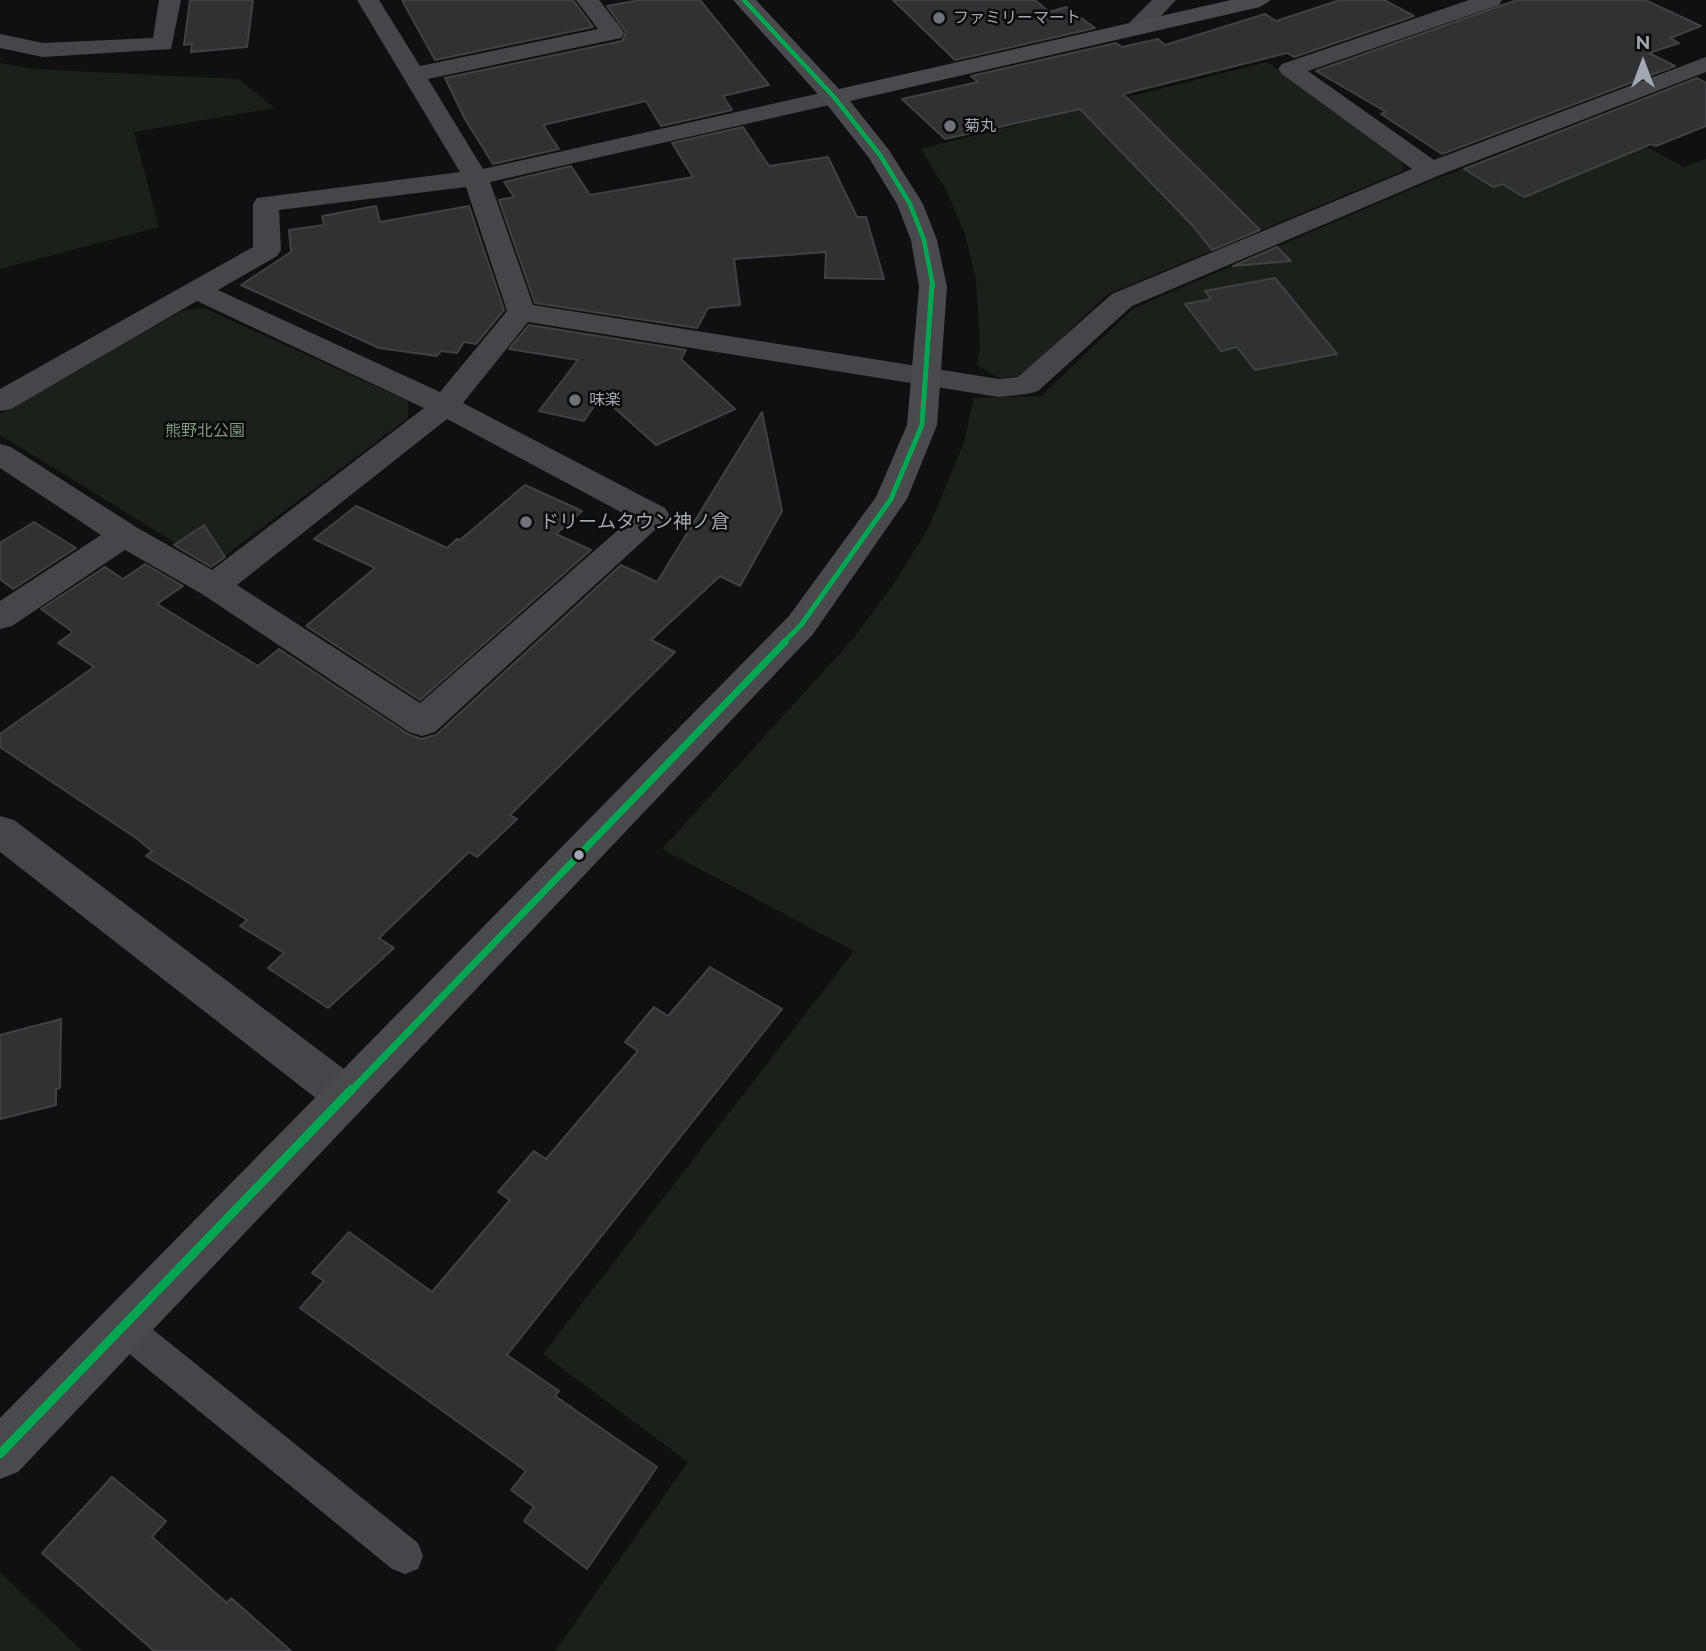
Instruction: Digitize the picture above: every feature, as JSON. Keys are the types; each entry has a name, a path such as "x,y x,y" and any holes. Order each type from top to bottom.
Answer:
{"street":[{"path":"0,41 43,50 163,44 170,0"},
{"path":"368,0 476,178 521,312"},
{"path":"412,75 613,33 587,0"},
{"path":"0,1454 801,625 891,499 922,425 933,287 924,240 910,204 880,155 834,97 744,0"},
{"path":"1136,29 1165,0"},
{"path":"0,402 267,250 266,204 476,178 1260,0"},
{"path":"1431,170 1290,69 1491,0"},
{"path":"521,312 999,388 1027,385 1122,300 1431,170 1706,64"},
{"path":"0,454 124,535 214,586 422,722 654,516 445,406 198,291"},
{"path":"214,586 445,406 521,312"},
{"path":"0,617 124,535"},
{"path":"0,831 346,1096"}],"lane":[{"path":"123,1327 405,1556"}],"green space":[{"path":"1267,62 1403,163 1403,171 1108,294 1021,376 999,378 977,365 980,347 976,280 965,234 946,190 921,149"},
{"path":"0,63 32,69 239,79 274,108 134,132 159,227 0,269"},
{"path":"1593,118 1684,167 1706,159 1706,1651 555,1651 688,1462 543,1354 854,951 662,849 853,639 893,585 927,530 940,501 964,442 974,398 1041,396 1134,308 1423,184"},
{"name":"熊野北公園","path":"204,308 408,401 408,418 227,554 200,558 0,435 0,414 184,310"},
{"path":"0,1572 82,1651 0,1651"}],"building":[{"path":"190,0 253,0 247,47 191,52 192,44 184,45"},
{"path":"402,0 573,0 593,27 435,60"},
{"path":"640,0 700,0 769,85 723,96 732,110 661,126 646,101 543,125 559,149 493,164 465,119 445,78 622,41 626,32 607,6"},
{"path":"893,0 1035,0 1049,12 1066,7 1095,28 955,60"},
{"path":"1340,0 1384,0 1414,16 1294,57 1287,53 1123,94 1260,230 1212,250 1193,226 1080,109 945,139 902,99 978,82 971,76 1116,43 1122,47 1158,39 1165,45 1265,14 1276,21"},
{"path":"1517,0 1645,0 1701,26 1670,38 1679,43 1649,53 1675,66 1442,154 1381,114 1386,112 1316,71"},
{"path":"1697,78 1706,83 1706,126 1656,146 1651,144 1524,197 1502,184 1493,187 1464,169"},
{"path":"743,127 769,166 828,157 857,217 866,217 884,279 825,278 826,252 734,259 740,305 708,308 697,328 535,303 499,200 514,197 504,182 571,166 590,195 693,177 672,143"},
{"path":"376,206 380,222 469,206 504,310 476,344 464,342 457,353 441,351 437,356 379,348 241,285 291,252 289,230 324,225 322,216"},
{"path":"1277,247 1291,261 1233,266"},
{"path":"1275,278 1337,354 1255,370 1237,347 1221,351 1185,304 1211,299 1205,291"},
{"path":"529,325 686,350 681,359 735,409 656,445 601,396 584,421 539,411 578,360 509,349"},
{"path":"762,412 782,511 740,586 720,576 651,640 675,652 510,815 517,819 477,857 469,852 379,938 394,948 328,1008 268,968 284,953 240,926 247,920 146,856 152,851 136,838 0,747 0,734 94,667 58,643 73,632 41,609 105,567 123,579 145,564 183,586 157,604 258,666 279,649 408,734 421,739 436,735 621,565 657,582"},
{"path":"525,485 582,511 556,534 591,550 420,700 306,626 375,568 314,539 356,506 447,548"},
{"path":"34,522 76,548 13,589 0,579 0,543"},
{"path":"204,525 225,557 211,567 174,545"},
{"path":"710,967 782,1009 507,1355 559,1391 555,1396 657,1467 587,1569 524,1521 534,1507 511,1490 526,1471 300,1308 324,1281 312,1273 349,1232 432,1292 510,1200 498,1192 534,1151 546,1159 638,1051 625,1042 654,1007 668,1016"},
{"path":"61,1019 60,1088 56,1089 56,1105 0,1119 0,1035"},
{"path":"112,1477 166,1521 152,1537 227,1603 231,1598 291,1651 154,1651 42,1553"}],"transit line":[{"path":"0,1454 801,625 891,499 922,425 933,287 924,240 910,204 880,155 834,97 744,0"}],"place":[{"name":"ファミリーマート","path":"939,18"},
{"name":"菊丸","path":"950,126"},
{"name":"味楽","path":"575,400"},
{"name":"ドリームタウン神ノ倉","path":"526,522"}]}
